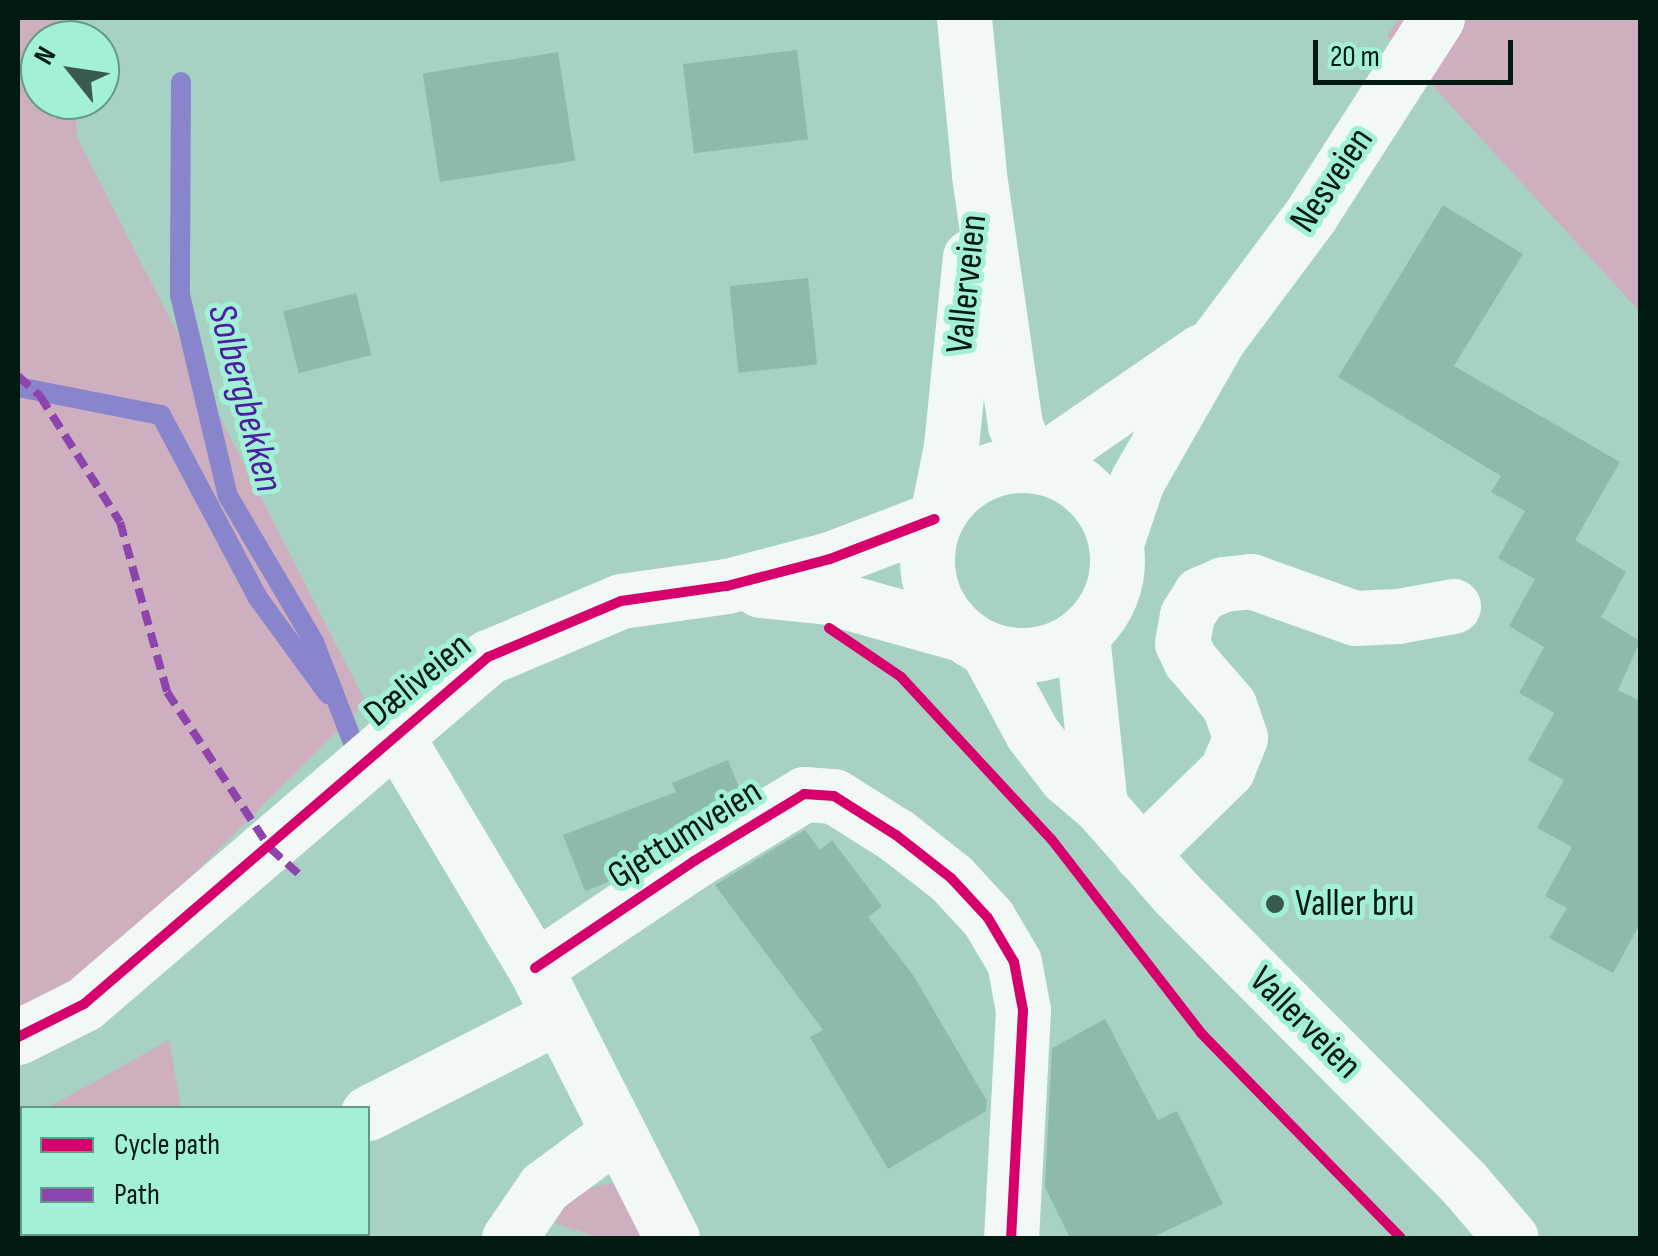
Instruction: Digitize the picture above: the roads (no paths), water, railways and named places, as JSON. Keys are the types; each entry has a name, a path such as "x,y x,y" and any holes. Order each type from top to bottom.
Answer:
{"street":[{"name":"Vallerveien","path":"964,18 979,175 1015,425 1033,465"},
{"name":"Nesveien","path":"1116,543 1136,481 1219,338 1310,216 1437,18"},
{"name":"Vallerveien","path":"936,515 951,446 979,175"},
{"name":"Nesveien","path":"1033,465 1219,338"},
{"path":"1033,465 1072,478 1102,506 1116,543 1116,577 1105,609 1082,635 1052,651 1020,657 972,641 934,599 925,559 936,515 963,485 994,468 1033,465"},
{"name":"Dæliveien","path":"18,1037 84,1004 488,657 621,601 727,586 830,559 936,515"},
{"path":"1141,854 1227,770 1240,737 1229,705 1190,660 1182,642 1187,615 1200,594 1223,584 1250,581 1355,618 1398,616 1452,606"},
{"name":"Dæliveien","path":"727,586 828,597 972,641"},
{"path":"1082,635 1100,806"},
{"name":"Vallerveien","path":"972,641 1066,777 1100,806 1141,854 1464,1184 1511,1238"},
{"path":"396,736 535,968 672,1238"},
{"name":"Gjettumveien","path":"535,968 694,861 804,794 834,796 896,834 951,878 988,918 1014,962 1023,1010 1011,1238"},
{"path":"370,1112 558,1016"},
{"path":"509,1238 544,1187 616,1133"}],"waterway":[{"name":"Solbergbekken","path":"181,82 180,295 228,496 314,642 354,745"},
{"name":"Solbergbekken","path":"18,387 161,415 258,598 328,694"}],"place":[{"name":"Valler bru","path":"1275,904"}]}
